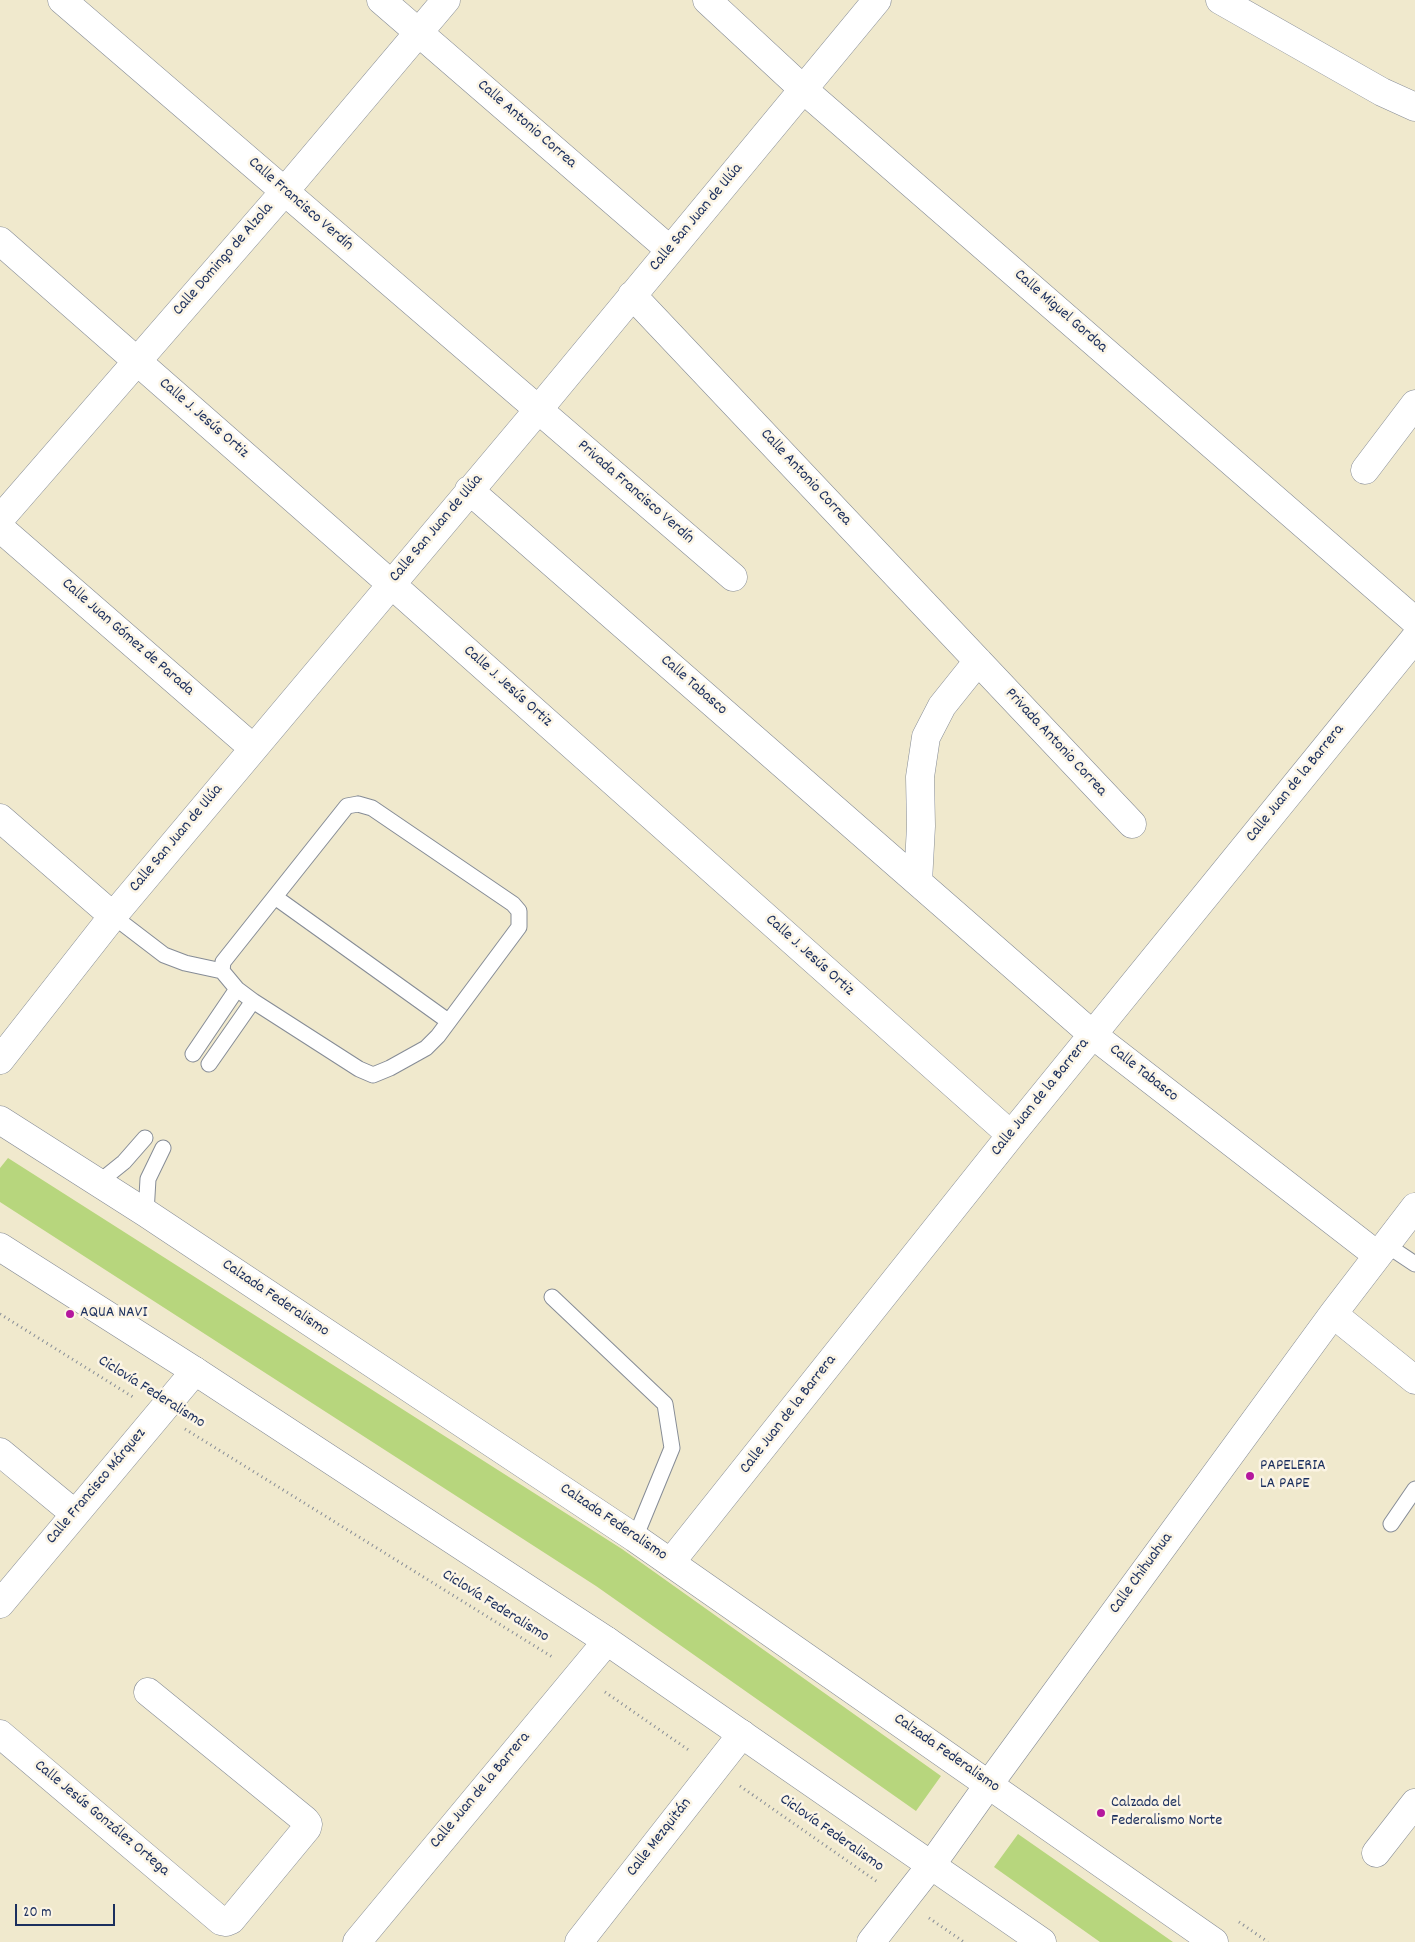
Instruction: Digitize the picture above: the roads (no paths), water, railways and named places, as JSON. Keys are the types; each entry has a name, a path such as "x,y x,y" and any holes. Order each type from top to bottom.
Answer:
{"street":[{"name":"Calle Francisco Verdín","path":"62,0 538,410"},
{"name":"Calle Antonio Correa","path":"382,0 670,250"},
{"name":"Calle Domingo de Alzola","path":"0,519 136,360 284,192 446,0"},
{"name":"Calle Miguel Gordoa","path":"707,0 804,90 1415,621"},
{"name":"Calle San Juan de Ulúa","path":"0,1060 113,916 538,410 877,0"},
{"path":"1220,0 1382,92 1415,107"},
{"name":"Calle J. Jesús Ortiz","path":"0,241 391,584 1011,1136"},
{"name":"Calle Antonio Correa","path":"632,295 978,661"},
{"path":"1365,470 1415,404"},
{"name":"Privada Francisco Verdín","path":"538,410 733,577"},
{"name":"Calle Tabasco","path":"469,490 1093,1035 1381,1250"},
{"name":"Calle Juan Gómez de Parada","path":"0,528 253,748"},
{"name":"Calle Juan de la Barrera","path":"671,1562 1011,1136 1415,638"},
{"path":"918,882 921,826 920,777 926,737 942,706 978,661"},
{"name":"Privada Antonio Correa","path":"978,661 1132,824"},
{"path":"0,818 113,916"},
{"name":"Calzada Federalismo","path":"0,1120 146,1213 671,1562 1214,1942"},
{"name":"Calle Chihuahua","path":"871,1942 932,1864 1333,1314 1415,1207"},
{"path":"0,1247 195,1371 607,1641 932,1864 1042,1942"},
{"path":"1333,1314 1415,1380"},
{"name":"Calle Francisco Márquez","path":"0,1604 195,1371"},
{"path":"0,1452 75,1514"},
{"name":"Calle Juan de la Barrera","path":"357,1942 607,1641"},
{"name":"Calle Jesús González Ortega","path":"0,1734 221,1920 226,1922 231,1920 307,1828 308,1824 148,1692"},
{"name":"Calle Mezquitán","path":"579,1942 742,1734"},
{"path":"1376,1853 1415,1803"}],"lane":[{"path":"113,916 164,955 185,964 222,971 237,989 253,1001 359,1069 373,1075 426,1048 438,1036 519,927 519,911 514,904 372,808 358,804 346,806 224,962 222,971"},
{"path":"275,897 448,1021"},
{"path":"193,1054 237,989"},
{"path":"209,1064 253,1001"},
{"path":"98,1182 124,1162 145,1138"},
{"path":"146,1213 148,1179 164,1148"},
{"path":"1381,1250 1415,1264"},
{"path":"552,1297 665,1404 672,1448 635,1538"},
{"path":"1390,1524 1415,1489"}],"place":[{"name":"AQUA NAVI","path":"70,1314"},
{"name":"PAPELERIA LA PAPE","path":"1250,1476"},
{"name":"Calzada del Federalismo Norte","path":"1101,1813"}]}
